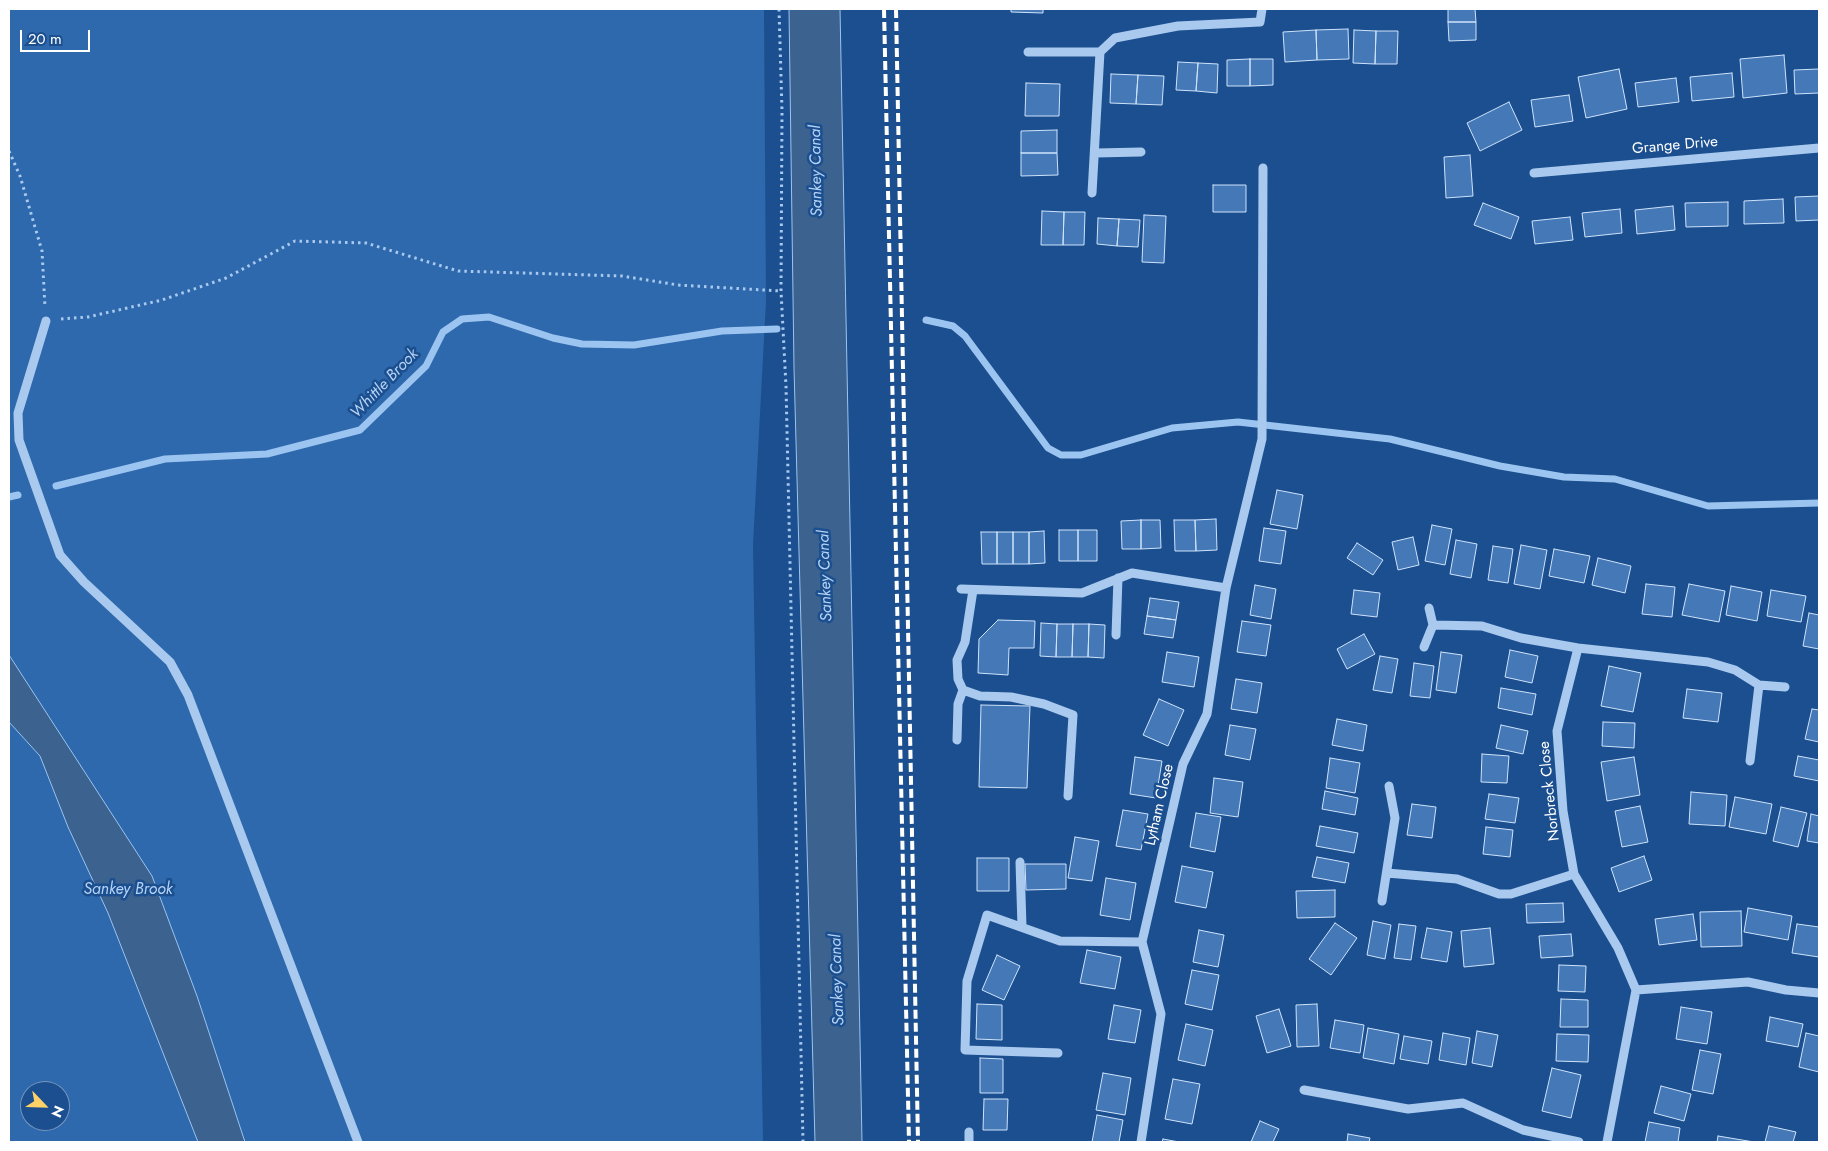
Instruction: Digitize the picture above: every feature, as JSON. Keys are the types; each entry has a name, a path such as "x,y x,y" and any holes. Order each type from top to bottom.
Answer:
{"street":[{"path":"1028,52 1100,52 1115,38 1160,29 1178,26 1260,22 1262,9"},
{"path":"1092,193 1096,153 1100,52"},
{"name":"Grange Drive","path":"1534,173 1819,148"},
{"path":"1096,153 1141,152"},
{"name":"Lytham Close","path":"1141,1142 1161,1014 1142,942 1183,764 1207,714 1226,588 1262,438 1263,168"},
{"path":"46,321 18,413 19,440 60,555 84,582 170,662 188,695 358,1142"},
{"path":"961,589 1082,593 1132,572 1226,588"},
{"path":"1116,635 1118,578"},
{"path":"957,740 958,704 963,690 958,679 957,660 965,642 974,590"},
{"path":"1424,647 1432,625 1429,608"},
{"path":"1432,625 1482,626 1521,638 1578,648 1708,662 1735,670 1759,685 1785,687"},
{"name":"Norbreck Close","path":"1578,648 1557,731 1563,811 1574,874 1618,948 1636,990"},
{"path":"1750,760 1759,685"},
{"path":"963,690 980,696 1011,697 1044,704 1073,715 1068,796"},
{"path":"1382,902 1395,818 1389,786"},
{"path":"1020,862 1022,927"},
{"path":"1386,873 1457,879 1499,894 1511,894 1574,874"},
{"path":"1058,1053 965,1050 967,981 987,915 1060,941 1142,942"},
{"path":"1607,1142 1636,990 1748,982 1786,990 1819,993"},
{"path":"1304,1090 1408,1109 1463,1103 1523,1130 1579,1142"},
{"path":"969,1132 969,1142"}],"path":[{"path":"779,9 782,111 781,292 786,386 803,1142"},
{"path":"9,151 20,176 42,251 46,321 88,317 162,300 226,278 295,242 366,243 458,271 622,276 678,285 781,292"}],"shaded area":[{"path":"9,9 764,9 766,301 753,545 763,1142 245,1142 197,996 152,876 9,655"},
{"path":"9,722 40,756 68,827 108,913 198,1142 9,1142"}],"water":[{"name":"Sankey Canal","path":"789,9 840,9 862,1142 815,1142 794,368"},
{"name":"Sankey Brook","path":"9,655 152,876 197,996 245,1142 198,1142 108,913 68,827 40,756 9,722"}],"building":[{"path":"1011,9 1043,9 1043,13 1011,12"},
{"path":"1448,9 1475,9 1476,22 1448,22"},
{"path":"1448,22 1476,22 1476,40 1449,41"},
{"path":"1348,29 1349,59 1317,60 1316,30"},
{"path":"1316,30 1317,60 1285,62 1283,32"},
{"path":"1354,30 1376,31 1375,64 1353,63"},
{"path":"1376,31 1398,31 1397,64 1375,64"},
{"path":"1784,55 1787,93 1743,98 1740,59"},
{"path":"1250,59 1273,59 1273,85 1250,86"},
{"path":"1250,59 1250,86 1227,86 1227,60"},
{"path":"1178,62 1198,63 1196,91 1176,90"},
{"path":"1198,63 1218,64 1217,93 1196,91"},
{"path":"1619,69 1627,109 1586,118 1578,77"},
{"path":"1819,69 1819,93 1795,94 1794,70"},
{"path":"1732,73 1734,97 1692,101 1690,77"},
{"path":"1111,74 1138,75 1136,104 1110,103"},
{"path":"1138,75 1164,76 1162,105 1136,104"},
{"path":"1676,78 1679,102 1638,107 1635,83"},
{"path":"1026,83 1060,84 1059,116 1025,116"},
{"path":"1569,95 1573,121 1535,127 1531,100"},
{"path":"1509,102 1522,130 1480,151 1467,123"},
{"path":"1057,130 1057,153 1021,153 1021,131"},
{"path":"1021,153 1057,153 1058,175 1021,176"},
{"path":"1470,155 1473,196 1446,198 1444,157"},
{"path":"1213,185 1246,185 1246,212 1213,212"},
{"path":"1819,196 1819,220 1796,221 1795,197"},
{"path":"1783,199 1784,223 1744,224 1744,201"},
{"path":"1728,202 1728,226 1686,227 1685,203"},
{"path":"1483,203 1519,217 1511,239 1474,225"},
{"path":"1673,206 1675,230 1637,234 1635,210"},
{"path":"1620,209 1622,233 1585,237 1582,213"},
{"path":"1042,211 1064,212 1063,245 1041,245"},
{"path":"1064,212 1085,212 1084,245 1063,245"},
{"path":"1144,215 1166,216 1164,263 1142,262"},
{"path":"1570,217 1573,240 1535,244 1532,221"},
{"path":"1098,218 1119,219 1117,246 1097,244"},
{"path":"1119,219 1140,220 1138,247 1117,246"},
{"path":"1277,490 1303,495 1297,529 1270,524"},
{"path":"1216,519 1217,550 1196,551 1195,520"},
{"path":"1141,520 1141,549 1122,549 1121,521"},
{"path":"1141,520 1160,520 1161,548 1141,549"},
{"path":"1174,520 1195,520 1196,551 1175,551"},
{"path":"1432,525 1452,529 1445,565 1425,561"},
{"path":"1264,528 1286,531 1281,564 1259,561"},
{"path":"1059,530 1078,530 1078,561 1059,561"},
{"path":"1078,530 1097,530 1097,561 1078,561"},
{"path":"1044,531 1045,563 1029,564 1029,532"},
{"path":"981,532 997,532 997,564 982,564"},
{"path":"997,532 1013,532 1013,564 997,564"},
{"path":"1013,532 1029,532 1029,564 1013,564"},
{"path":"1413,537 1419,565 1398,570 1392,542"},
{"path":"1456,540 1477,544 1471,578 1450,574"},
{"path":"1357,543 1383,560 1373,575 1347,558"},
{"path":"1521,545 1547,550 1540,589 1514,584"},
{"path":"1493,546 1513,549 1508,583 1488,580"},
{"path":"1554,549 1590,556 1584,583 1549,576"},
{"path":"1598,558 1631,566 1625,593 1592,585"},
{"path":"1646,584 1675,587 1672,617 1642,614"},
{"path":"1689,584 1725,591 1719,622 1682,615"},
{"path":"1255,585 1276,589 1271,619 1250,615"},
{"path":"1731,586 1762,592 1757,621 1726,615"},
{"path":"1354,590 1380,593 1377,617 1351,614"},
{"path":"1771,590 1806,596 1801,622 1767,616"},
{"path":"1150,598 1179,602 1176,620 1147,616"},
{"path":"1809,613 1819,615 1819,649 1803,646"},
{"path":"1147,616 1176,620 1173,638 1144,634"},
{"path":"998,620 1035,621 1034,648 1009,648 1008,675 978,673 979,639"},
{"path":"1242,621 1271,625 1266,656 1237,652"},
{"path":"1041,623 1057,624 1056,657 1040,656"},
{"path":"1057,624 1073,624 1072,657 1056,657"},
{"path":"1073,624 1089,624 1088,657 1072,657"},
{"path":"1089,624 1105,625 1104,658 1088,657"},
{"path":"1364,634 1375,654 1347,669 1337,649"},
{"path":"1510,650 1538,656 1532,683 1505,677"},
{"path":"1167,652 1199,657 1194,687 1162,682"},
{"path":"1441,652 1462,655 1456,693 1436,690"},
{"path":"1380,656 1398,659 1392,693 1373,690"},
{"path":"1414,663 1434,666 1430,698 1410,696"},
{"path":"1609,666 1641,673 1633,712 1601,706"},
{"path":"1236,679 1262,683 1257,713 1231,709"},
{"path":"1501,688 1536,694 1532,715 1498,708"},
{"path":"1687,689 1722,693 1718,722 1683,718"},
{"path":"1159,699 1184,710 1168,746 1143,735"},
{"path":"981,705 1030,706 1027,788 979,787"},
{"path":"1812,709 1819,710 1819,742 1805,739"},
{"path":"1337,719 1367,725 1363,751 1332,745"},
{"path":"1603,722 1635,723 1634,748 1602,746"},
{"path":"1230,725 1256,729 1250,760 1225,755"},
{"path":"1501,725 1528,731 1523,754 1496,748"},
{"path":"1482,754 1509,756 1507,783 1481,782"},
{"path":"1798,756 1819,760 1819,781 1794,776"},
{"path":"1135,757 1162,761 1156,798 1130,794"},
{"path":"1634,757 1640,795 1607,801 1601,762"},
{"path":"1330,758 1360,763 1355,793 1326,788"},
{"path":"1214,778 1243,782 1238,817 1210,813"},
{"path":"1325,791 1358,798 1355,815 1322,809"},
{"path":"1691,792 1727,795 1725,826 1689,824"},
{"path":"1489,794 1519,798 1515,823 1485,819"},
{"path":"1735,797 1772,804 1766,834 1729,827"},
{"path":"1412,804 1436,807 1432,838 1407,835"},
{"path":"1640,806 1648,842 1622,847 1615,811"},
{"path":"1781,807 1807,813 1798,847 1773,841"},
{"path":"1123,810 1148,814 1141,850 1116,846"},
{"path":"1196,813 1221,817 1215,852 1190,847"},
{"path":"1811,814 1819,816 1819,843 1807,841"},
{"path":"1320,826 1358,833 1354,853 1316,846"},
{"path":"1486,827 1513,830 1510,857 1483,854"},
{"path":"1075,837 1099,841 1092,881 1068,878"},
{"path":"1644,856 1652,880 1619,892 1611,868"},
{"path":"1317,857 1349,863 1345,883 1312,877"},
{"path":"977,858 1009,858 1009,891 977,891"},
{"path":"1025,864 1066,864 1066,889 1026,890"},
{"path":"1182,866 1213,872 1206,908 1175,902"},
{"path":"1106,878 1136,883 1130,920 1100,915"},
{"path":"1335,890 1335,917 1297,918 1296,891"},
{"path":"1563,903 1564,922 1527,923 1526,904"},
{"path":"1748,908 1792,916 1788,940 1744,932"},
{"path":"1741,911 1742,946 1701,947 1700,912"},
{"path":"1693,914 1697,940 1659,945 1655,919"},
{"path":"1373,921 1391,925 1385,959 1367,955"},
{"path":"1335,923 1357,938 1331,975 1309,959"},
{"path":"1399,924 1416,926 1411,960 1394,958"},
{"path":"1797,924 1819,927 1819,957 1792,953"},
{"path":"1427,928 1452,932 1447,962 1421,958"},
{"path":"1490,928 1494,964 1464,967 1461,931"},
{"path":"1199,930 1224,935 1218,967 1193,962"},
{"path":"1571,934 1573,956 1541,958 1539,936"},
{"path":"1087,950 1121,957 1115,989 1080,983"},
{"path":"997,955 1020,966 1004,1000 982,990"},
{"path":"1559,965 1586,966 1585,992 1558,991"},
{"path":"1192,970 1219,975 1212,1010 1185,1004"},
{"path":"1561,999 1588,1000 1588,1027 1560,1027"},
{"path":"977,1004 1002,1005 1002,1040 976,1039"},
{"path":"1317,1004 1319,1046 1297,1047 1296,1005"},
{"path":"1114,1005 1141,1010 1135,1043 1108,1039"},
{"path":"1681,1007 1712,1012 1707,1044 1676,1039"},
{"path":"1279,1009 1291,1046 1267,1053 1256,1016"},
{"path":"1770,1017 1803,1024 1798,1047 1766,1041"},
{"path":"1335,1020 1364,1025 1360,1053 1330,1048"},
{"path":"1186,1024 1213,1030 1205,1066 1178,1060"},
{"path":"1368,1028 1399,1034 1394,1064 1363,1058"},
{"path":"1477,1031 1498,1035 1492,1067 1472,1063"},
{"path":"1443,1033 1470,1038 1466,1065 1439,1060"},
{"path":"1806,1033 1819,1036 1819,1072 1799,1067"},
{"path":"1557,1034 1589,1035 1588,1062 1556,1061"},
{"path":"1404,1036 1432,1041 1428,1064 1400,1059"},
{"path":"1700,1050 1721,1054 1713,1094 1692,1090"},
{"path":"980,1058 1003,1059 1003,1093 980,1093"},
{"path":"1552,1068 1581,1075 1571,1118 1542,1111"},
{"path":"1103,1073 1131,1078 1125,1115 1096,1110"},
{"path":"1173,1079 1200,1084 1192,1124 1165,1119"},
{"path":"1661,1086 1691,1094 1684,1121 1654,1113"},
{"path":"984,1099 1008,1099 1007,1130 983,1130"},
{"path":"1097,1115 1123,1120 1119,1142 1092,1142"},
{"path":"1260,1121 1279,1129 1273,1142 1251,1142"},
{"path":"1649,1122 1680,1128 1678,1142 1645,1142"},
{"path":"1769,1126 1796,1132 1793,1142 1765,1142"},
{"path":"1348,1134 1370,1138 1369,1142 1347,1142"},
{"path":"1718,1136 1754,1142 1717,1142"},
{"path":"1163,1139 1179,1142 1162,1142"}],"waterway":[{"name":"Whittle Brook","path":"56,486 165,459 267,454 360,430 426,366 443,332 462,319 489,317 553,338 582,344 634,345 722,331 777,329"},
{"path":"926,320 953,326 965,336 1048,448 1061,455 1081,455 1172,428 1238,422 1390,439 1500,466 1564,477 1615,479 1708,506 1819,503"},
{"name":"Whittle Brook","path":"9,497 18,495"}],"railway":[{"path":"884,9 909,1142"},
{"path":"896,9 918,1142"}]}
